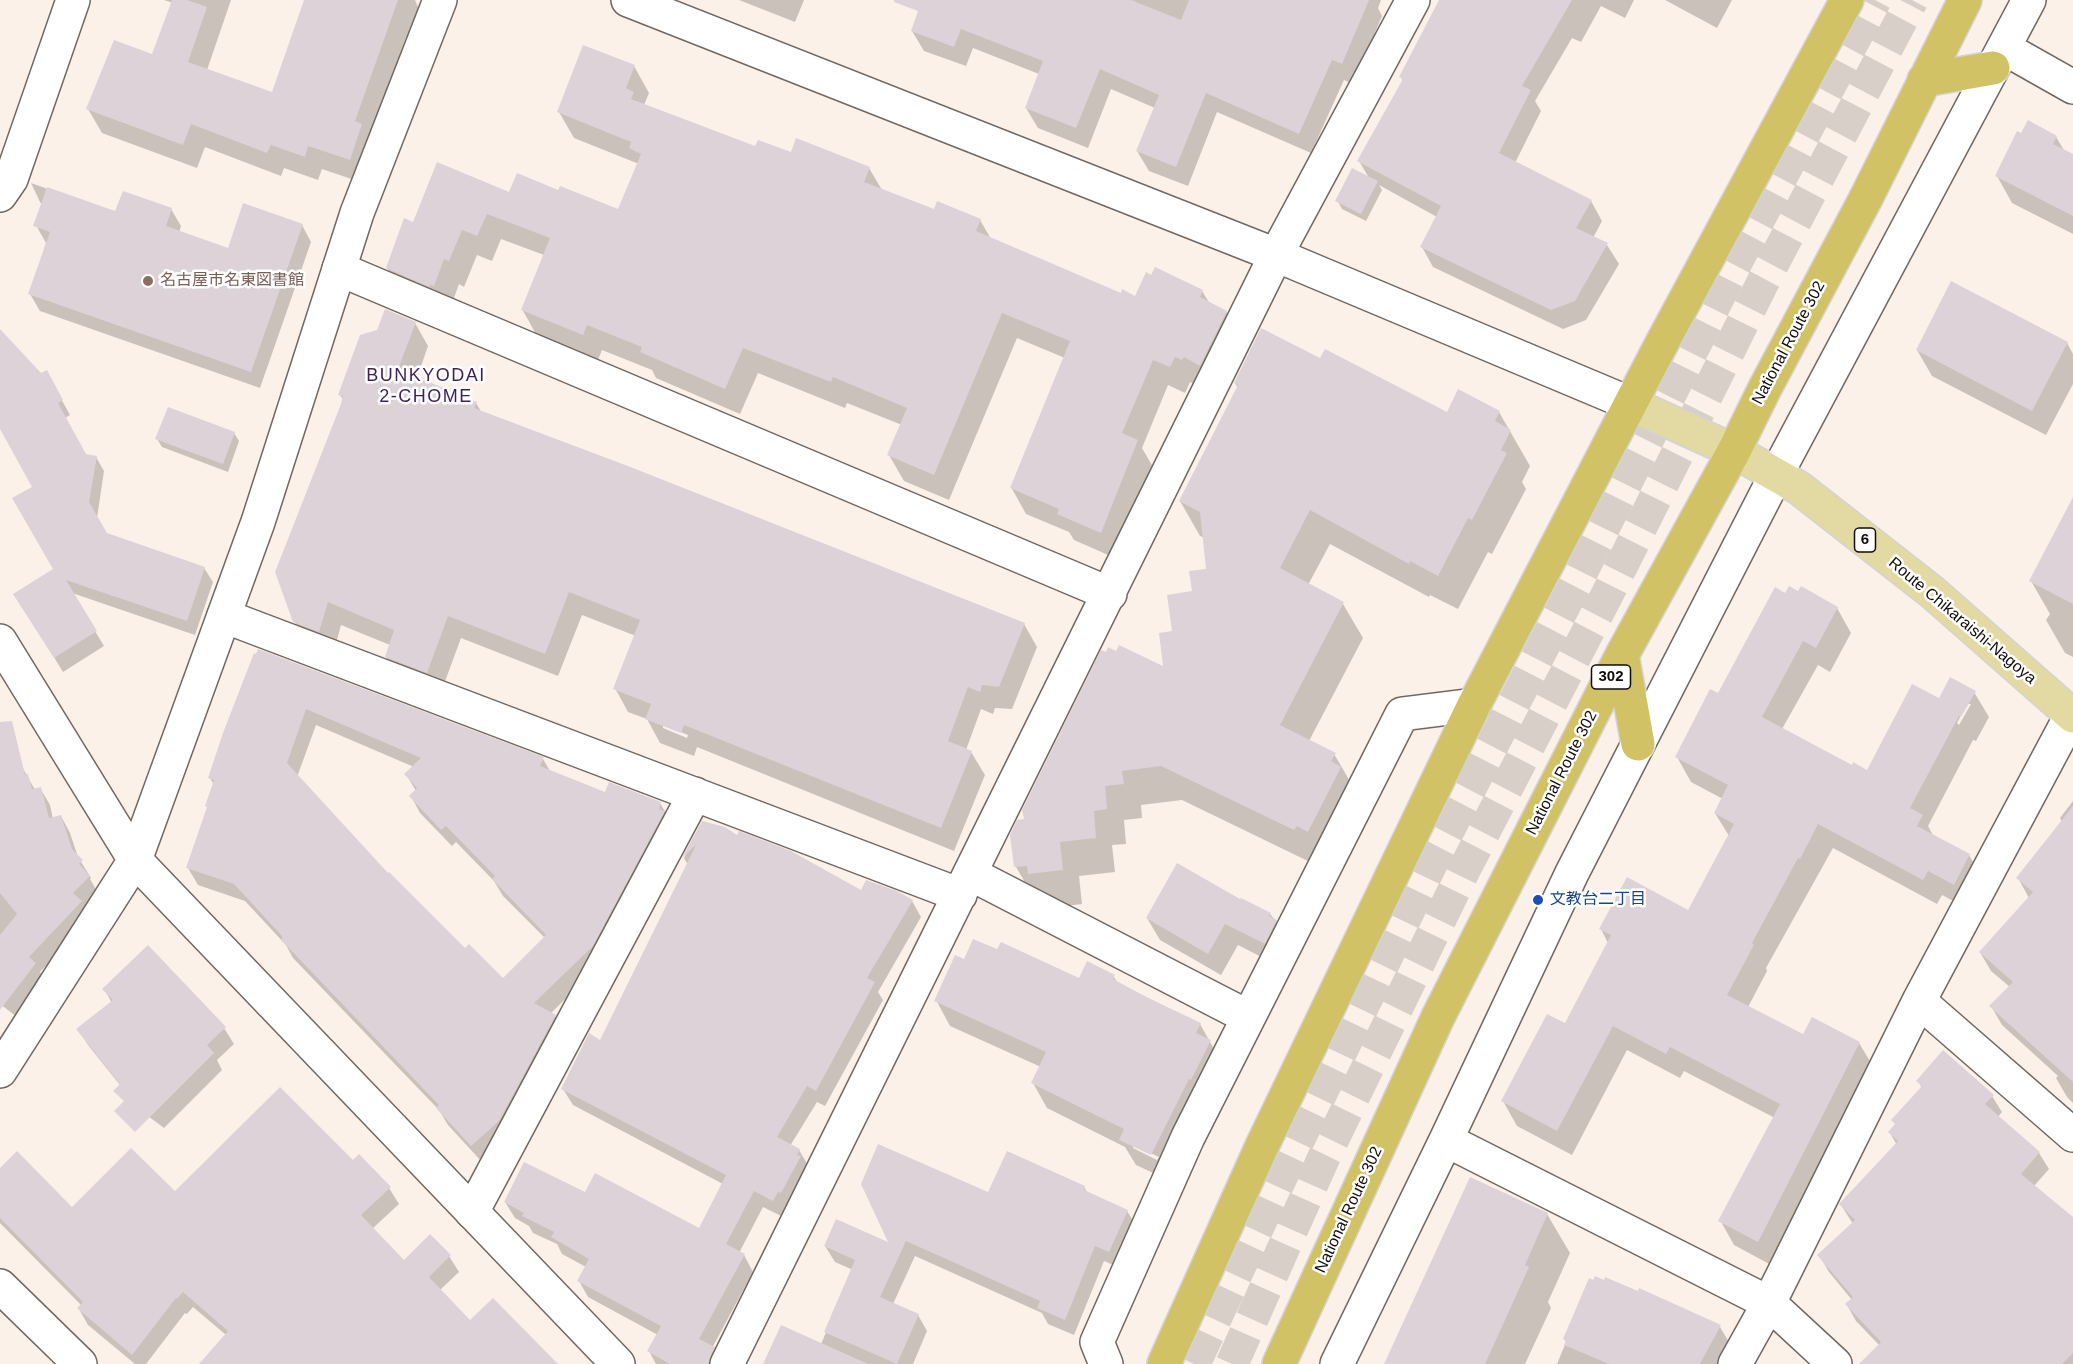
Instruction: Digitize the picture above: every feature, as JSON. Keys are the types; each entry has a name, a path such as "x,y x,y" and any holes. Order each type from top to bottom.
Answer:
{"highway":[{"path":"1164,1364 1262,1146 1474,705 1631,404 1847,0"},
{"name":"National Route 302","path":"1279,1364 1438,1017 1623,655 1734,451 1865,200 1965,0"},
{"path":"1924,80 1998,58"},
{"path":"1623,655 1638,744"}],"main road":[{"name":"Route Chikaraishi-Nagoya","path":"1631,404 1734,451 1799,488 1932,592 2072,714"}],"street":[{"path":"0,195 11,179 73,0"},
{"path":"0,1071 135,860 258,522 357,213 440,0"},
{"path":"628,0 1276,255 1631,404"},
{"path":"727,1364 1276,255 1413,0"},
{"path":"1336,1364 1446,1140 1572,873 1776,475 2029,0"},
{"path":"1998,58 2073,87"},
{"path":"339,269 1110,594"},
{"path":"224,616 695,794 965,885 1248,1017"},
{"path":"1,645 135,860 618,1364"},
{"path":"1106,1364 1097,1342 1188,1137 1402,714 1474,705"},
{"path":"1735,1364 1769,1303 1919,1000 2072,714"},
{"path":"472,1212 695,794"},
{"path":"1919,1000 2073,1135"},
{"path":"1446,1140 1769,1303 1835,1364"},
{"path":"0,1286 80,1364"}],"building":[{"path":"172,0 187,0 207,7 188,62 272,92 304,0 398,0 355,121 362,124 350,160 308,146 305,157 271,145 267,153 191,124 183,145 86,109 114,40 152,54"},
{"path":"894,0 1131,0 1181,20 1189,0 1369,0 1342,64 1332,60 1299,134 1206,93 1176,167 1136,151 1159,95 1100,69 1076,128 1025,108 1043,61 961,29 954,47 911,31 918,11 894,2"},
{"path":"1439,0 1572,0 1522,86 1531,90 1499,153 1592,200 1576,228 1608,243 1575,301 1551,310 1420,247 1441,206 1357,161 1403,79 1399,77"},
{"path":"583,45 635,65 626,88 634,92 631,99 755,146 758,140 791,152 796,138 870,167 864,182 934,209 937,201 981,219 976,231 1121,293 1122,289 1135,296 1146,272 1151,275 1155,267 1203,290 1200,297 1227,311 1200,366 1184,357 1182,360 1175,357 1170,367 1153,360 1122,433 1138,440 1101,533 1057,514 1059,509 1010,488 1070,341 1002,313 934,475 887,455 907,408 833,377 831,382 743,348 725,389 640,352 642,347 587,325 583,335 521,310 550,238 487,214 477,236 462,230 449,261 444,259 434,286 429,287 386,268 404,218 413,222 437,162 509,192 517,173 558,190 560,186 618,209 641,154 629,148 631,142 557,112"},
{"path":"2028,120 2057,136 2053,144 2073,154 2073,216 1995,176 2017,131 2021,133"},
{"path":"1352,168 1378,181 1361,214 1335,201"},
{"path":"47,187 115,211 123,191 172,208 166,226 228,248 243,203 303,224 251,372 28,294 50,232 33,226"},
{"path":"1951,281 2068,342 2032,411 1916,350"},
{"path":"385,309 416,322 398,369 477,402 474,408 633,468 1025,623 999,687 982,685 980,692 968,687 948,741 972,751 941,828 684,725 681,733 645,719 651,704 613,689 640,620 569,592 545,654 448,616 427,673 385,657 394,630 328,602 319,632 293,622 275,572 341,404 343,396 338,395 360,335 377,330"},
{"path":"1261,328 1320,358 1325,349 1447,412 1458,389 1500,411 1495,421 1511,430 1501,450 1507,453 1472,520 1468,518 1438,576 1410,561 1409,564 1310,510 1280,568 1344,602 1280,725 1336,753 1331,761 1341,767 1308,832 1297,826 1294,830 1161,766 1122,771 1124,784 1105,786 1107,809 1094,811 1096,838 1060,842 1063,870 1028,874 1027,866 1014,867 1010,835 1017,820 1024,819 1022,810 1101,650 1106,652 1108,647 1116,651 1119,645 1163,666 1159,633 1172,631 1167,595 1192,591 1189,571 1206,569 1200,512 1179,501 1238,385 1234,383"},
{"path":"0,329 41,373 47,370 63,400 58,403 86,454 97,456 89,502 107,533 205,567 187,621 66,580 97,631 54,658 13,594 53,569 12,498 32,487 0,429"},
{"path":"168,407 235,432 223,464 155,439"},
{"path":"2073,497 2073,604 2029,581"},
{"path":"1789,586 1798,591 1801,586 1838,607 1816,648 1803,641 1762,717 1852,765 1853,762 1867,770 1912,684 1939,698 1950,677 1976,691 1961,717 1959,716 1910,808 1923,815 1917,826 1970,854 1954,885 1928,871 1923,880 1818,824 1800,859 1798,858 1727,995 1803,1034 1812,1017 1860,1042 1758,1242 1718,1221 1780,1104 1670,1047 1666,1054 1613,1026 1557,1131 1501,1101 1547,1014 1565,1023 1611,935 1599,929 1627,877 1688,910 1734,824 1714,813 1728,785 1675,757 1710,689 1718,693 1775,587 1785,593"},
{"path":"258,649 544,757 540,766 605,792 609,782 661,802 659,809 665,811 593,946 534,1003 556,1015 499,1121 471,1146 436,1108 439,1105 282,941 282,936 234,884 186,868 214,780 208,778 223,733 254,653 256,654","holes":["306,709 421,758 404,774 417,788 409,796 441,830 446,826 495,876 492,879 546,935 503,978 469,944 465,948 388,873 287,763"]},
{"path":"12,721 25,775 28,774 32,789 41,787 49,818 61,815 72,849 83,860 79,864 90,876 73,893 82,901 29,957 36,963 0,1010 0,935 17,914 0,893 0,722"},
{"path":"2073,806 2073,1082 1989,1006 2013,982 1979,952 2033,892 2016,878"},
{"path":"702,821 725,827 737,835 739,831 791,851 861,890 866,880 897,891 913,900 867,978 875,982 816,1091 807,1086 777,1137 800,1149 797,1155 801,1156 781,1193 778,1192 773,1201 754,1191 726,1244 745,1254 699,1339 715,1347 708,1364 670,1364 647,1351 661,1326 577,1281 589,1259 551,1237 554,1232 522,1216 524,1213 504,1202 524,1162 585,1192 595,1173 699,1228 726,1175 561,1089 589,1033 600,1040 696,845 682,858"},
{"path":"1177,863 1240,899 1271,913 1269,916 1277,920 1265,944 1225,924 1208,954 1146,918"},
{"path":"973,939 997,949 1001,942 1079,978 1087,961 1115,975 1113,979 1201,1023 1196,1033 1211,1040 1151,1155 1119,1140 1124,1129 1031,1083 1046,1052 934,1001 955,955 964,959"},
{"path":"148,945 226,1027 207,1045 214,1053 135,1132 114,1111 124,1101 113,1091 120,1084 76,1029 113,1000 102,989"},
{"path":"1943,1050 1994,1095 1985,1104 2040,1152 2021,1174 2073,1217 2073,1353 2062,1364 1859,1364 1881,1342 1845,1304 1853,1297 1817,1255 1855,1220 1839,1204 1898,1141 1888,1132 1895,1124 1891,1120 1922,1086 1916,1081"},
{"path":"280,1087 353,1160 359,1154 391,1187 361,1215 404,1260 430,1234 451,1255 429,1277 470,1320 493,1298 558,1364 199,1364 228,1331 183,1292 132,1355 77,1308 83,1302 0,1218 0,1168 17,1151 72,1207 131,1148 175,1191"},
{"path":"878,1144 988,1192 1007,1151 1085,1186 1084,1190 1128,1210 1109,1252 1095,1246 1065,1320 1037,1308 1040,1301 906,1241 880,1297 919,1314 897,1364 824,1332 855,1260 824,1246 836,1219 888,1242 861,1184"},
{"path":"1470,1177 1548,1213 1525,1265 1529,1267 1485,1364 1384,1364"},
{"path":"1595,1276 1604,1280 1605,1277 1638,1291 1639,1288 1721,1325 1700,1364 1609,1364 1564,1345 1566,1341 1563,1339 1589,1278 1593,1280"},
{"path":"781,1325 868,1364 763,1364"}],"tunnel":[{"path":"1194,1364 1434,858 1579,577 1733,268 1875,0"},
{"path":"1232,1364 1324,1157 1463,872 1608,593 1763,282 1912,0"}],"place":[{"name":"名古屋市名東図書館","path":"148,281"},
{"name":"文教台二丁目","path":"1538,900"}],"district":[{"name":"BUNKYODAI 2-CHOME","path":"426,386"}]}
